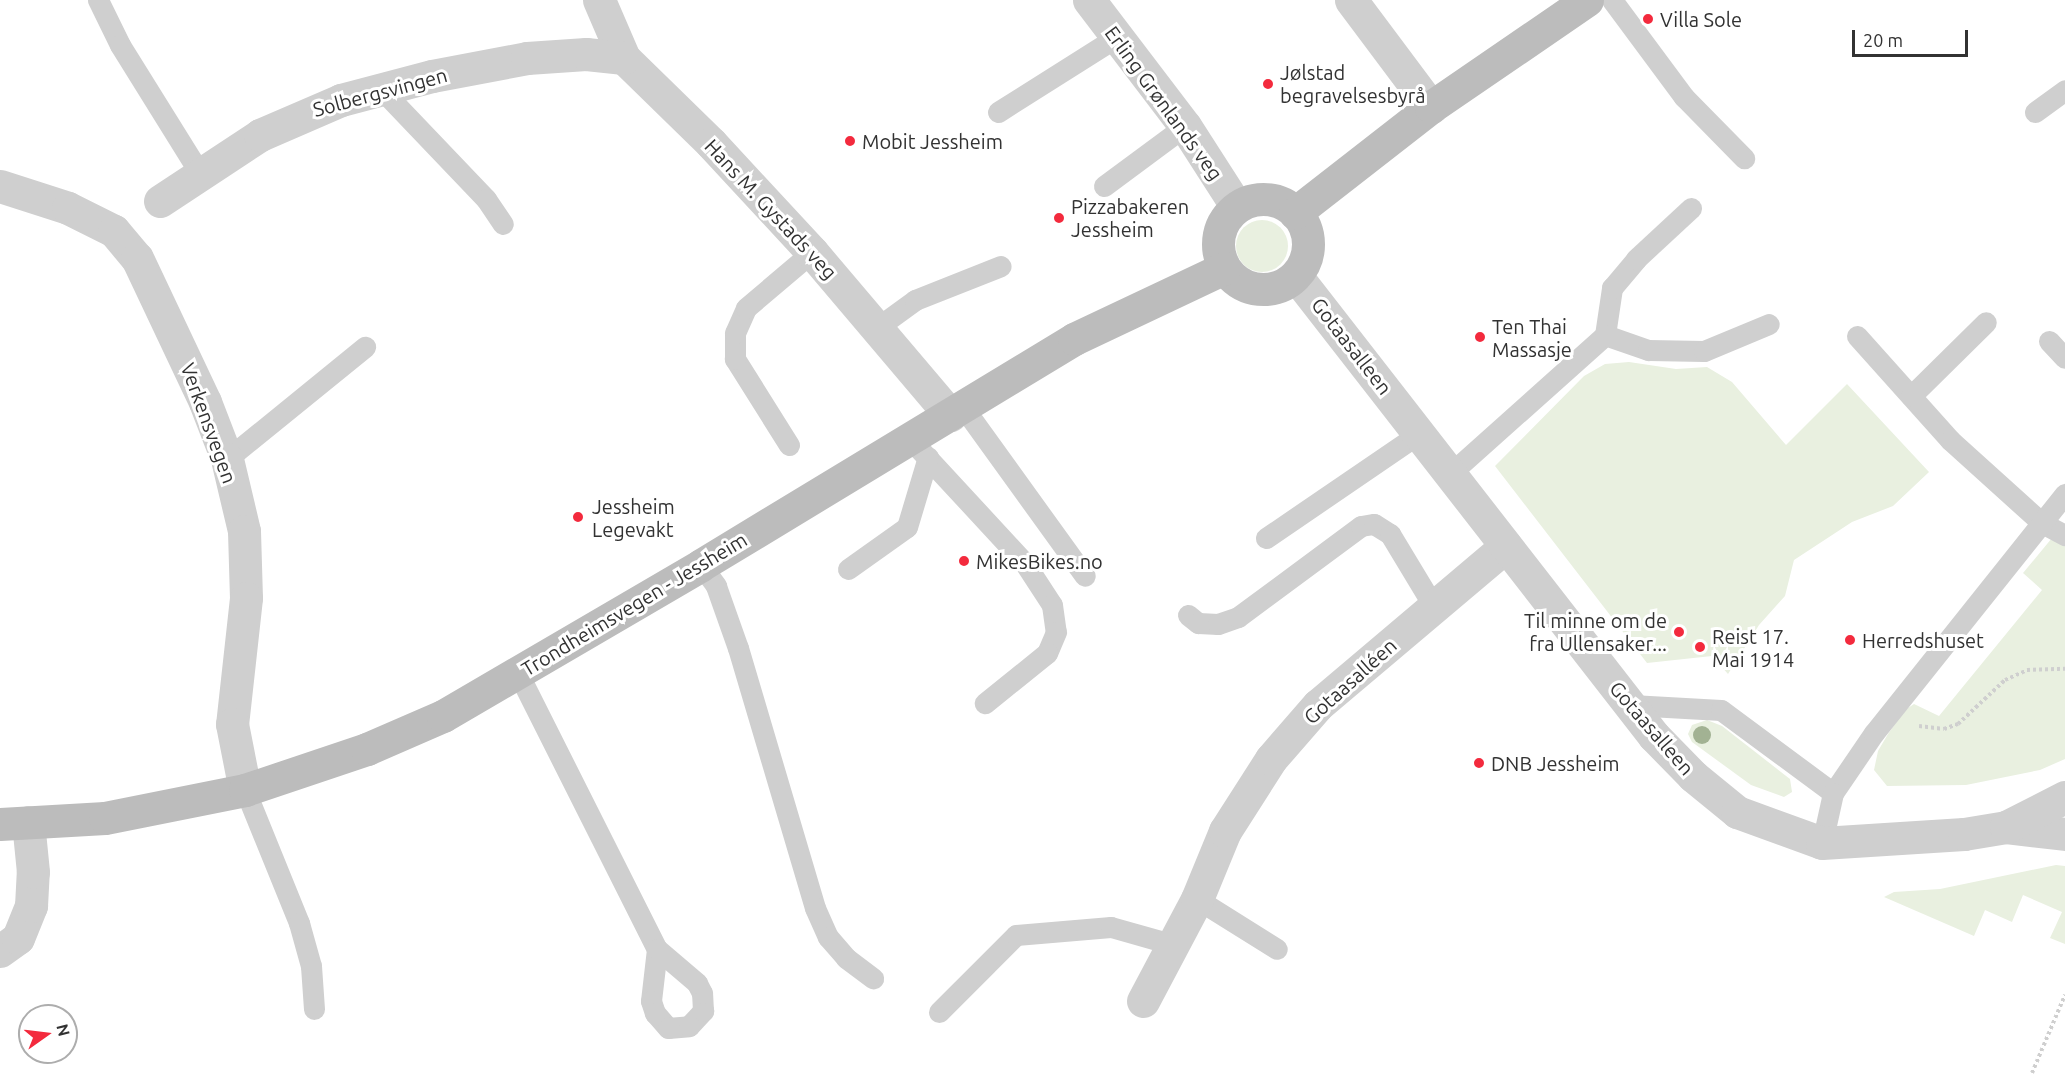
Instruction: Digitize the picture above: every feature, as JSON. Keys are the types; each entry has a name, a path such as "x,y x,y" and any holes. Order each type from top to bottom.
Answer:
{"main road":[{"path":"1295,213 1431,107 1587,0"},
{"path":"1261,199 1274,201 1295,213 1307,238 1304,264 1296,276 1272,289 1257,290 1233,278 1224,268 1217,242 1227,216 1237,207 1261,199"},
{"name":"Trondheimsvegen - Jessheim","path":"14,823 105,818 245,790 367,748 443,716 701,565 919,448 957,411 1074,339 1224,268"}],"street":[{"name":"Hans M. Gystads veg","path":"599,0 624,58 711,143 957,411"},
{"name":"Erling Grønlands veg","path":"1089,0 1185,126 1237,207"},
{"path":"1351,0 1431,107"},
{"name":"Solbergsvingen","path":"160,201 260,135 298,116 381,89 527,58 586,54 624,58"},
{"name":"Verkensvegen","path":"0,186 94,219 122,240 137,258 170,322 226,459 244,531 246,598 232,724 245,790"},
{"name":"Gotaasalleen","path":"1296,276 1452,472 1506,546 1654,736 1693,776 1737,812 1822,843 1953,836 2006,827 2065,834"},
{"name":"Gotaasalléen","path":"1143,1001 1171,944 1197,899 1226,831 1271,759 1318,705 1506,546"},
{"name":"Gotaasalleen","path":"2006,827 2065,797"},
{"path":"0,951 18,938 31,906 33,872 14,823"}],"lane":[{"path":"98,0 120,45 201,175"},
{"path":"1612,0 1684,97 1744,158"},
{"path":"998,112 1118,36"},
{"path":"381,89 478,191 503,224"},
{"path":"2035,112 2065,90"},
{"path":"1104,186 1185,126"},
{"path":"1452,472 1605,335 1612,288 1636,259 1691,208"},
{"path":"789,445 735,359 735,333 746,308 812,252"},
{"path":"878,327 915,300 1001,266"},
{"path":"1911,396 1986,322"},
{"path":"1605,335 1648,350 1704,351 1768,324"},
{"path":"1857,336 1950,440 2042,523 2065,535"},
{"path":"2049,341 2065,358"},
{"path":"226,459 365,347"},
{"path":"957,411 1085,576"},
{"path":"1266,538 1387,460 1420,433"},
{"path":"848,569 907,527 919,448"},
{"path":"919,448 1024,562 1052,605 1056,632 1047,653 985,703"},
{"path":"1822,843 1833,793 1894,708 2065,494"},
{"path":"1188,615 1198,623 1218,624 1238,616 1361,526 1374,524 1390,534 1434,607"},
{"path":"701,565 716,586 738,648 815,908 828,937 846,958 873,978"},
{"path":"518,673 657,949"},
{"path":"1631,705 1721,710 1833,793"},
{"path":"245,790 299,923 311,966 314,1010"},
{"path":"1197,899 1277,949"},
{"path":"939,1012 1016,935 1111,927 1171,944"}],"path":[{"path":"1894,708 1921,728 1944,729 1971,715 2005,680 2028,670 2065,669"},
{"path":"2032,1073 2065,995"}],"green space":[{"path":"1262,220 1276,224 1284,232 1288,246 1284,260 1276,268 1262,272 1248,268 1240,260 1236,246 1240,232 1248,224"},
{"path":"1629,362 1676,369 1707,367 1732,382 1786,445 1847,384 1929,472 1893,506 1852,522 1794,560 1785,596 1759,625 1728,674 1712,656 1647,663 1495,466 1584,376 1605,364"},
{"path":"2052,538 2065,545 2065,759 2040,770 1966,785 1887,786 1874,770 1878,751 1888,734 1905,710 1914,704 1939,716 2042,590 2023,573"},
{"path":"1707,720 1722,726 1790,779 1792,792 1784,797 1751,785 1692,742 1688,734 1692,725"},
{"path":"2056,865 2065,866 2065,944 2050,938 2062,912 2023,895 2012,922 1985,910 1974,936 1884,897 1894,892 1940,889"}],"place":[{"name":"Villa Sole","path":"1648,19"},
{"name":"Jølstad begravelsesbyrå","path":"1268,84"},
{"name":"Mobit Jessheim","path":"850,141"},
{"name":"Pizzabakeren Jessheim","path":"1059,218"},
{"name":"Ten Thai Massasje","path":"1480,337"},
{"name":"Jessheim Legevakt","path":"578,517"},
{"name":"MikesBikes.no","path":"964,561"},
{"name":"Til minne om de fra Ullensaker...","path":"1679,632"},
{"name":"Herredshuset","path":"1850,640"},
{"name":"Reist 17. Mai 1914","path":"1700,647"},
{"name":"DNB Jessheim","path":"1479,763"}]}
